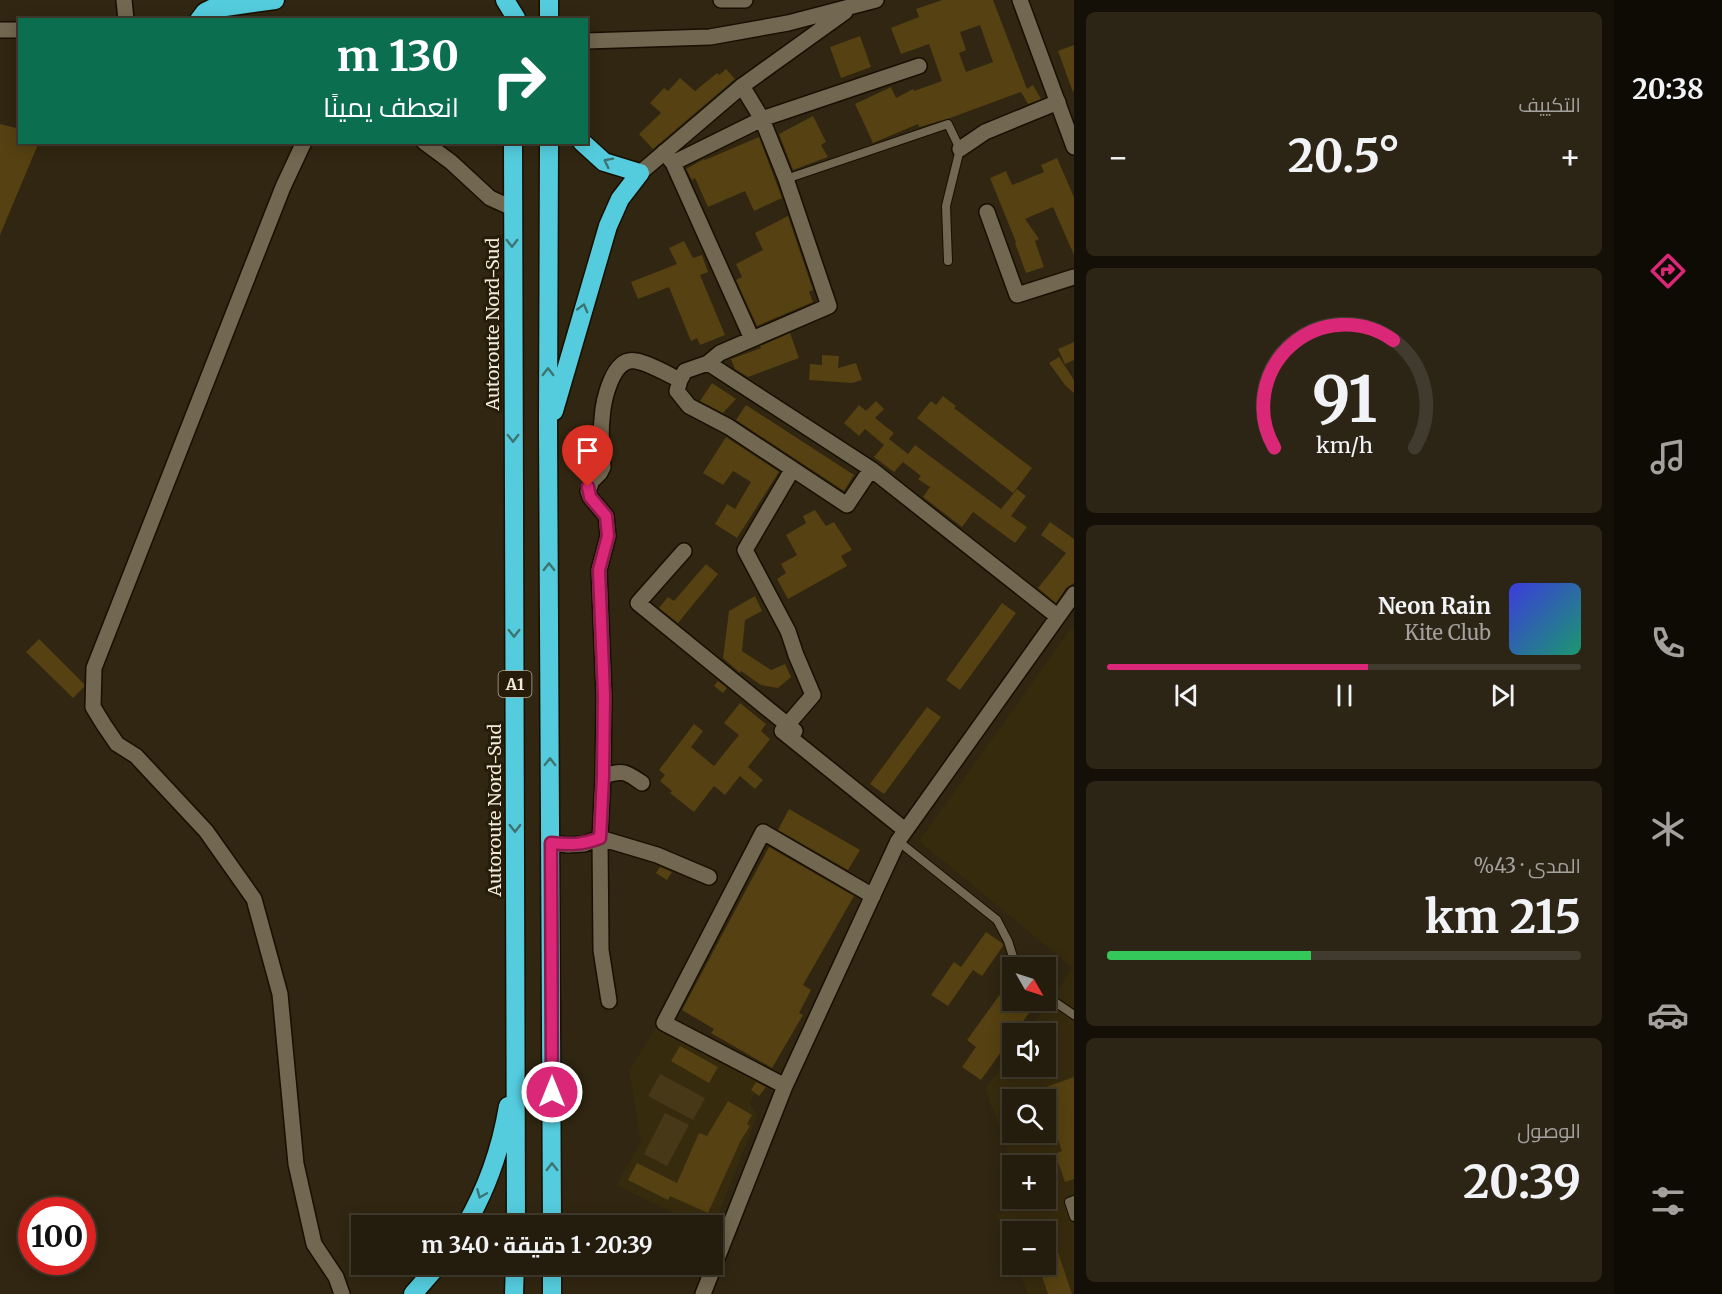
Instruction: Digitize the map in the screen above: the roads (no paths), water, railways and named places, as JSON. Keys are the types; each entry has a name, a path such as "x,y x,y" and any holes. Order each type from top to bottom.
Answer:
{"highway":[{"path":"200,18 211,9 275,0"},
{"path":"505,0 516,13"},
{"path":"549,0 549,18"},
{"name":"Autoroute Nord-Sud","path":"513,144 516,1215"},
{"name":"A1","path":"549,144 552,1215"},
{"path":"548,424 556,405 608,226 620,198 640,173 604,162 584,144"},
{"path":"470,1215 494,1164 503,1138 516,1057"},
{"path":"413,1294 430,1275"},
{"path":"514,1294 515,1275"},
{"path":"552,1275 552,1294"}],"street":[{"path":"124,0 126,18"},
{"path":"721,0 745,0"},
{"path":"593,41 710,37 788,22 876,0"},
{"path":"1020,0 1074,147"},
{"path":"669,157 742,86 850,8"},
{"path":"0,30 18,30"},
{"path":"640,173 669,157 762,119 919,66"},
{"path":"742,86 762,119 786,179 829,306 720,353 708,363 685,371 677,391 689,406 729,427 847,505 871,469"},
{"path":"960,149 985,132 1058,102"},
{"path":"303,144 283,187 94,668 93,707 117,744 136,756 206,831 254,899 280,994 296,1164 314,1244 336,1277 342,1294"},
{"path":"427,144 451,162 490,198 512,208"},
{"path":"669,157 752,339"},
{"path":"987,212 1017,295 1074,277"},
{"path":"609,1001 601,950 600,838 604,696 599,570 608,536 606,516 590,497 588,487 603,466 602,418 612,376 626,361 637,361 680,380"},
{"path":"708,363 871,469 1057,616"},
{"path":"792,470 745,550 788,631 813,695 782,731 904,831"},
{"path":"684,551 638,603 789,725"},
{"path":"703,1294 785,1086 904,831 1074,594"},
{"path":"603,776 620,771 642,783"},
{"path":"785,1086 664,1023 763,832 873,896"},
{"path":"551,843 584,844 600,838 657,855 709,876"}],"lane":[{"path":"786,179 948,124 960,149 946,206 948,261"},
{"path":"904,831 997,920 1013,957"},
{"path":"1056,1002 1074,1016"},
{"path":"1074,1200 1069,1202 1074,1217"}]}
